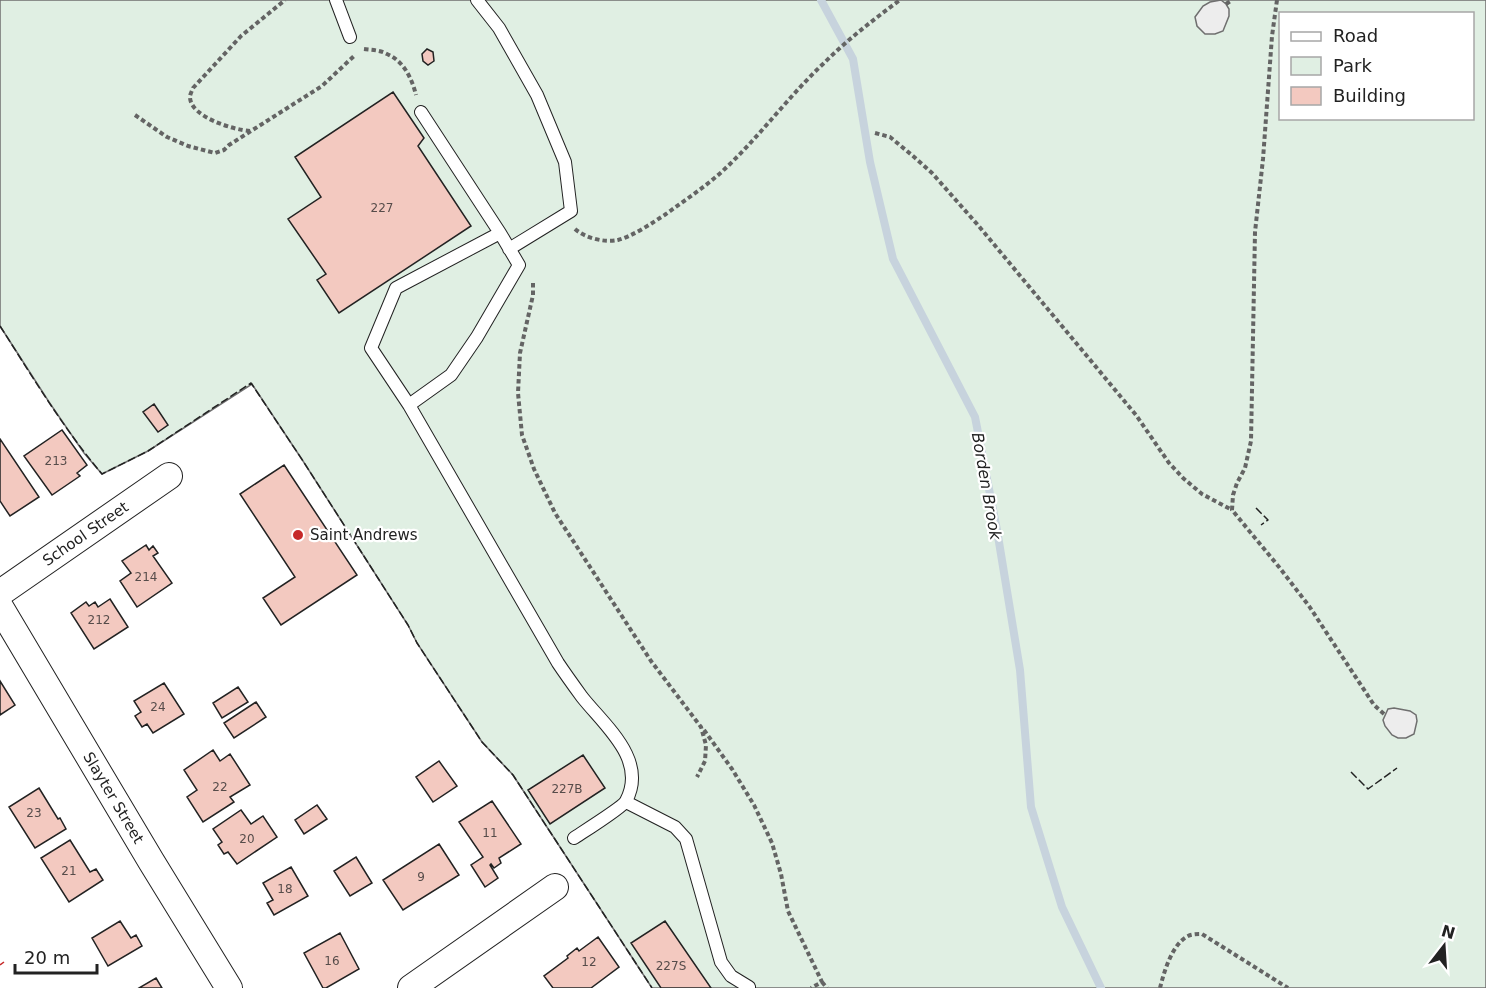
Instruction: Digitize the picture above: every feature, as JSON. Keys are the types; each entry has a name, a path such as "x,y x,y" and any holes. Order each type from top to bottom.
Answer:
{"street":[{"name":"School Street","path":"0,593 169,476"},
{"name":"Slayter Street","path":"0,607 229,988"},
{"path":"411,988 555,887"}],"lane":[{"path":"336,0 350,38"},
{"path":"477,0 499,28 537,95 565,162 571,211 509,249"},
{"path":"408,405 451,375 477,337 519,266 421,112"},
{"path":"500,233 396,288 371,348 408,405 558,663 583,698 615,734 628,759 633,777 626,802 574,838"},
{"path":"626,802 675,827 686,839 721,962 731,976 749,987"}],"path":[{"path":"250,132 238,131 200,113 194,108 190,98 193,88 241,36 285,0"},
{"path":"561,217 580,234 597,240 618,240 656,220 697,192 729,165 824,63 855,34 900,0"},
{"path":"1226,4 1232,0"},
{"path":"1232,510 1233,495 1245,468 1251,441 1255,232 1277,0"},
{"path":"350,38 361,49 386,53 396,59 406,70 414,87 421,112"},
{"path":"135,115 167,137 188,146 215,153 224,150 322,86 361,49"},
{"path":"875,133 890,137 913,156 977,224 1136,415 1168,463 1202,494 1232,510 1309,606 1374,705 1384,714"},
{"path":"532,281 533,295 520,353 518,393 522,435 534,470 555,513 589,567 651,661 732,769 754,804 772,843 788,911 827,988"},
{"path":"697,777 705,761 706,745 701,727"},
{"path":"1161,988 1171,956 1183,939 1190,935 1202,934 1288,988"},
{"path":"811,988 822,982"}],"green space":[{"path":"0,0 1486,0 1486,988 652,988 513,775 482,742 252,384 148,451 102,474 84,453 0,326"}],"shaded area":[{"path":"1221,0 1229,9 1229,16 1223,31 1205,34 1197,26 1195,17 1203,6"},
{"path":"1388,709 1410,711 1416,715 1414,734 1406,738 1398,738 1392,735 1385,726 1383,720"}],"building":[{"path":"427,49 433,52 434,61 428,65 423,61 422,54"},
{"path":"393,92 424,138 418,146 471,226 339,313 317,280 326,274 288,219 321,197 295,157"},
{"path":"154,404 168,425 158,432 143,412"},
{"path":"62,430 87,465 77,473 80,476 52,495 24,456"},
{"path":"0,439 39,497 10,516 0,501"},
{"name":"Saint Andrews","path":"284,465 357,575 281,625 263,598 295,577 240,494"},
{"path":"146,545 149,550 153,546 158,553 153,556 172,583 137,607 120,581 131,573 122,561"},
{"path":"110,599 128,627 94,649 71,613 86,602 89,606 95,602 98,607"},
{"path":"0,681 15,705 0,715"},
{"path":"164,683 184,714 153,733 147,724 142,727 135,716 141,712 134,701"},
{"path":"238,687 248,702 222,718 213,703"},
{"path":"256,702 266,717 234,738 224,723"},
{"path":"213,750 220,761 230,754 250,785 230,797 234,802 203,822 187,797 197,790 184,770"},
{"path":"583,755 605,788 550,824 528,790"},
{"path":"439,761 457,786 433,802 416,777"},
{"path":"39,788 66,829 35,848 9,807"},
{"path":"492,801 521,844 499,858 501,863 494,868 490,865 498,878 485,887 471,865 483,857 459,822"},
{"path":"317,805 327,819 304,834 295,820"},
{"path":"241,810 251,824 263,816 277,837 237,864 228,852 224,854 218,845 222,842 213,829"},
{"path":"70,840 90,872 96,869 103,880 69,902 41,858"},
{"path":"439,844 459,875 403,910 383,880"},
{"path":"356,857 372,883 350,896 334,871"},
{"path":"291,867 308,896 274,915 267,903 273,900 263,883"},
{"path":"120,921 131,938 136,935 142,946 108,966 92,938"},
{"path":"665,921 711,988 661,988 631,943"},
{"path":"340,933 359,969 323,988 304,953"},
{"path":"598,937 619,967 591,988 553,988 544,976 568,958 567,956 577,948 579,951"},
{"path":"156,978 162,988 139,988"}],"waterway":[{"name":"Borden Brook","path":"821,0 853,59 870,162 893,259 975,417 997,530 1020,670 1031,807 1062,907 1101,988"}],"fence":[{"path":"0,326 61,420 102,474 148,451 251,383 482,742 513,775 652,988"},
{"path":"1256,508 1268,520 1261,525"},
{"path":"1351,772 1368,789 1397,768"}],"power":[{"path":"0,965 4,962"}],"place":[{"name":"Saint Andrews","path":"298,535"}]}
